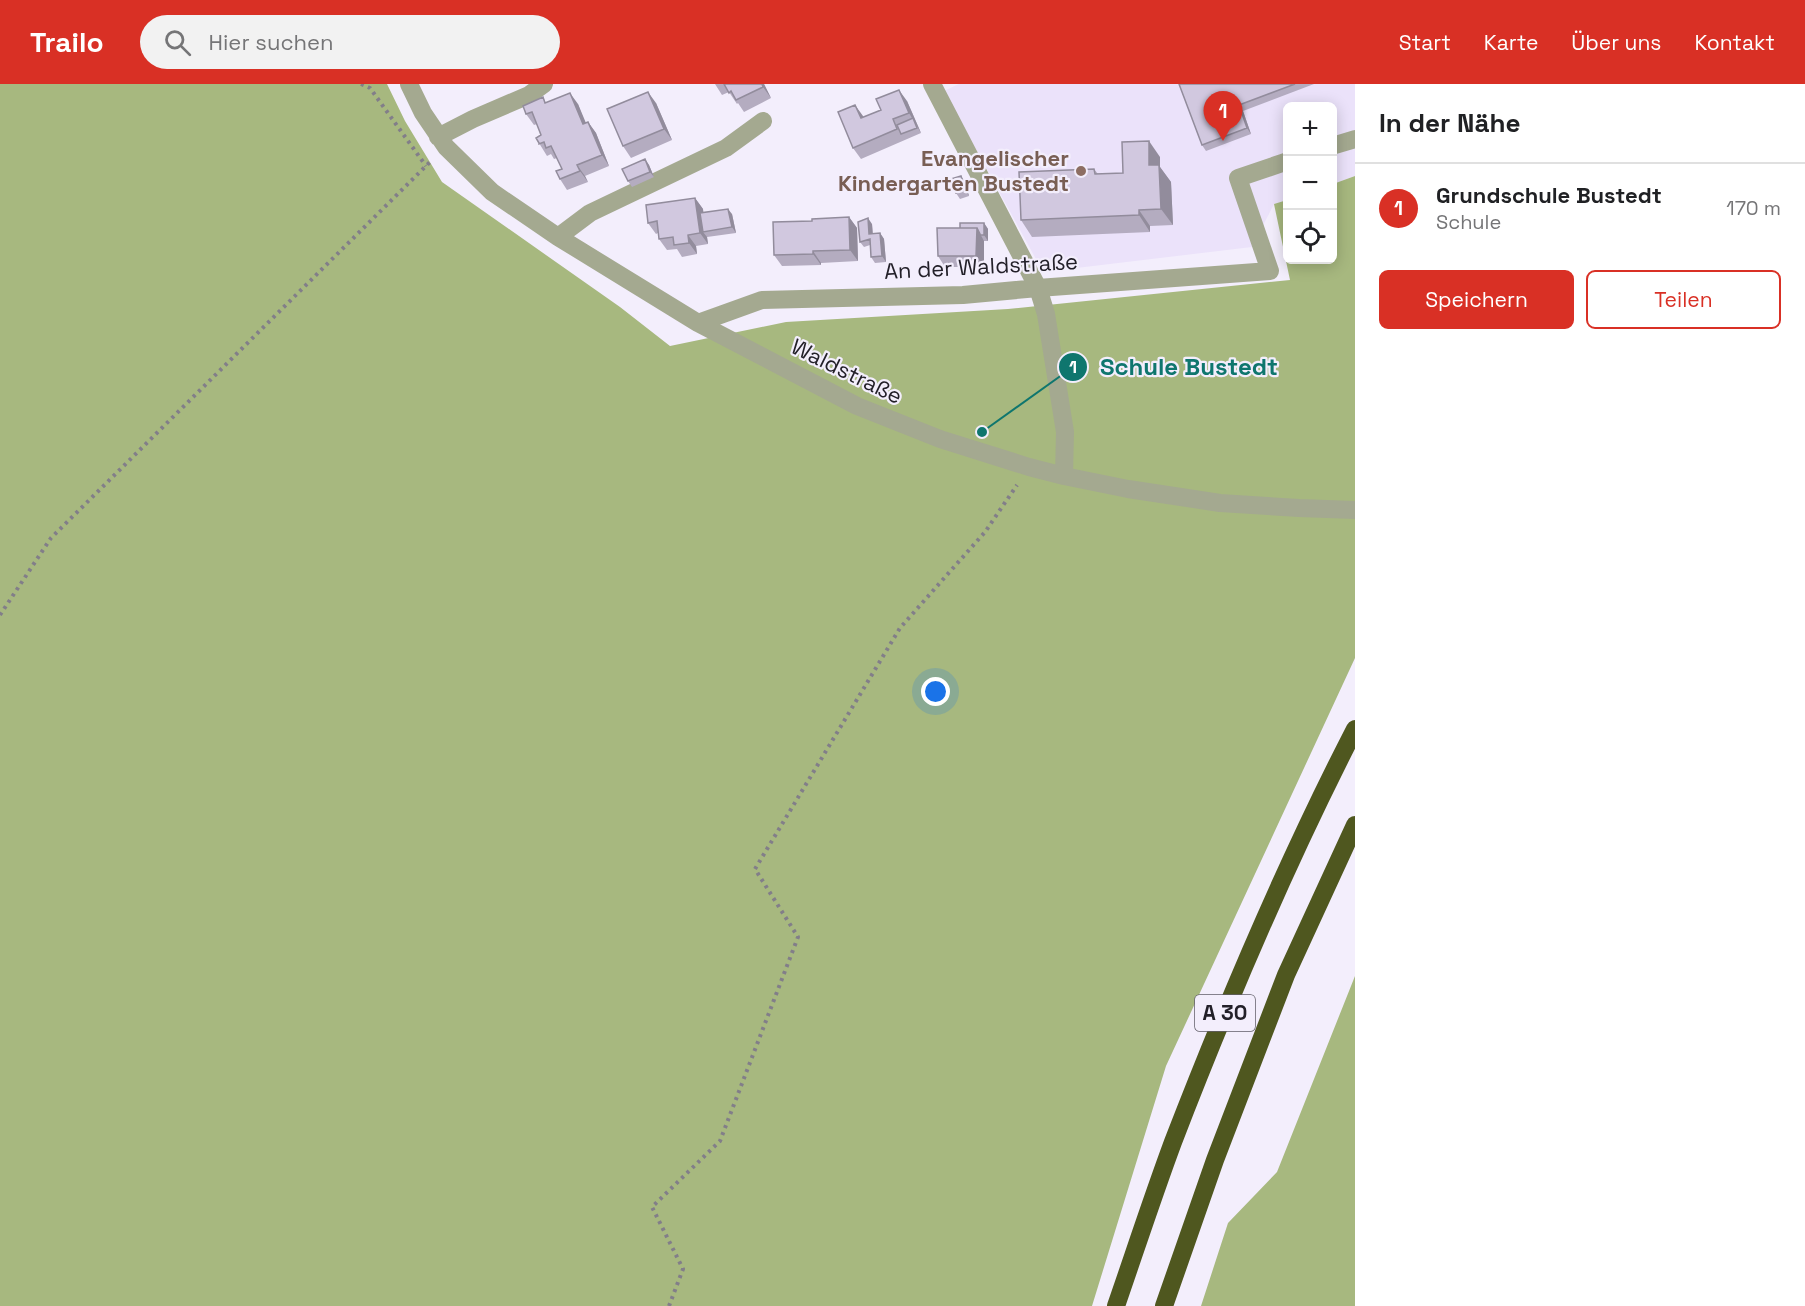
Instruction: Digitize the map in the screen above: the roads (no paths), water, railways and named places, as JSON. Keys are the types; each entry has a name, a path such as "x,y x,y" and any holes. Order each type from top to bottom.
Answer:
{"highway":[{"name":"A 30","path":"1116,1306 1173,1144 1247,958 1328,782 1355,729"},
{"name":"A 30","path":"1164,1306 1215,1160 1286,975 1355,825"}],"street":[{"name":"Waldstraße","path":"409,84 423,113 442,142 492,192 558,237 698,323 857,406 940,440 1064,476 1128,489 1220,503 1355,510"},
{"path":"442,142 473,119 529,95 544,84"},
{"path":"932,84 1038,288 1046,314 1065,432 1064,476"},
{"path":"558,237 590,213 726,148 763,121"},
{"path":"1337,144 1355,138"},
{"name":"An der Waldstraße","path":"698,323 762,300 963,295 1270,271 1238,178 1283,162"}],"place":[{"name":"Grundschule Bustedt","path":"1223,141"},
{"name":"Evangelischer Kindergarten Bustedt","path":"1081,171"},
{"name":"Schule Bustedt","path":"982,432"}]}
